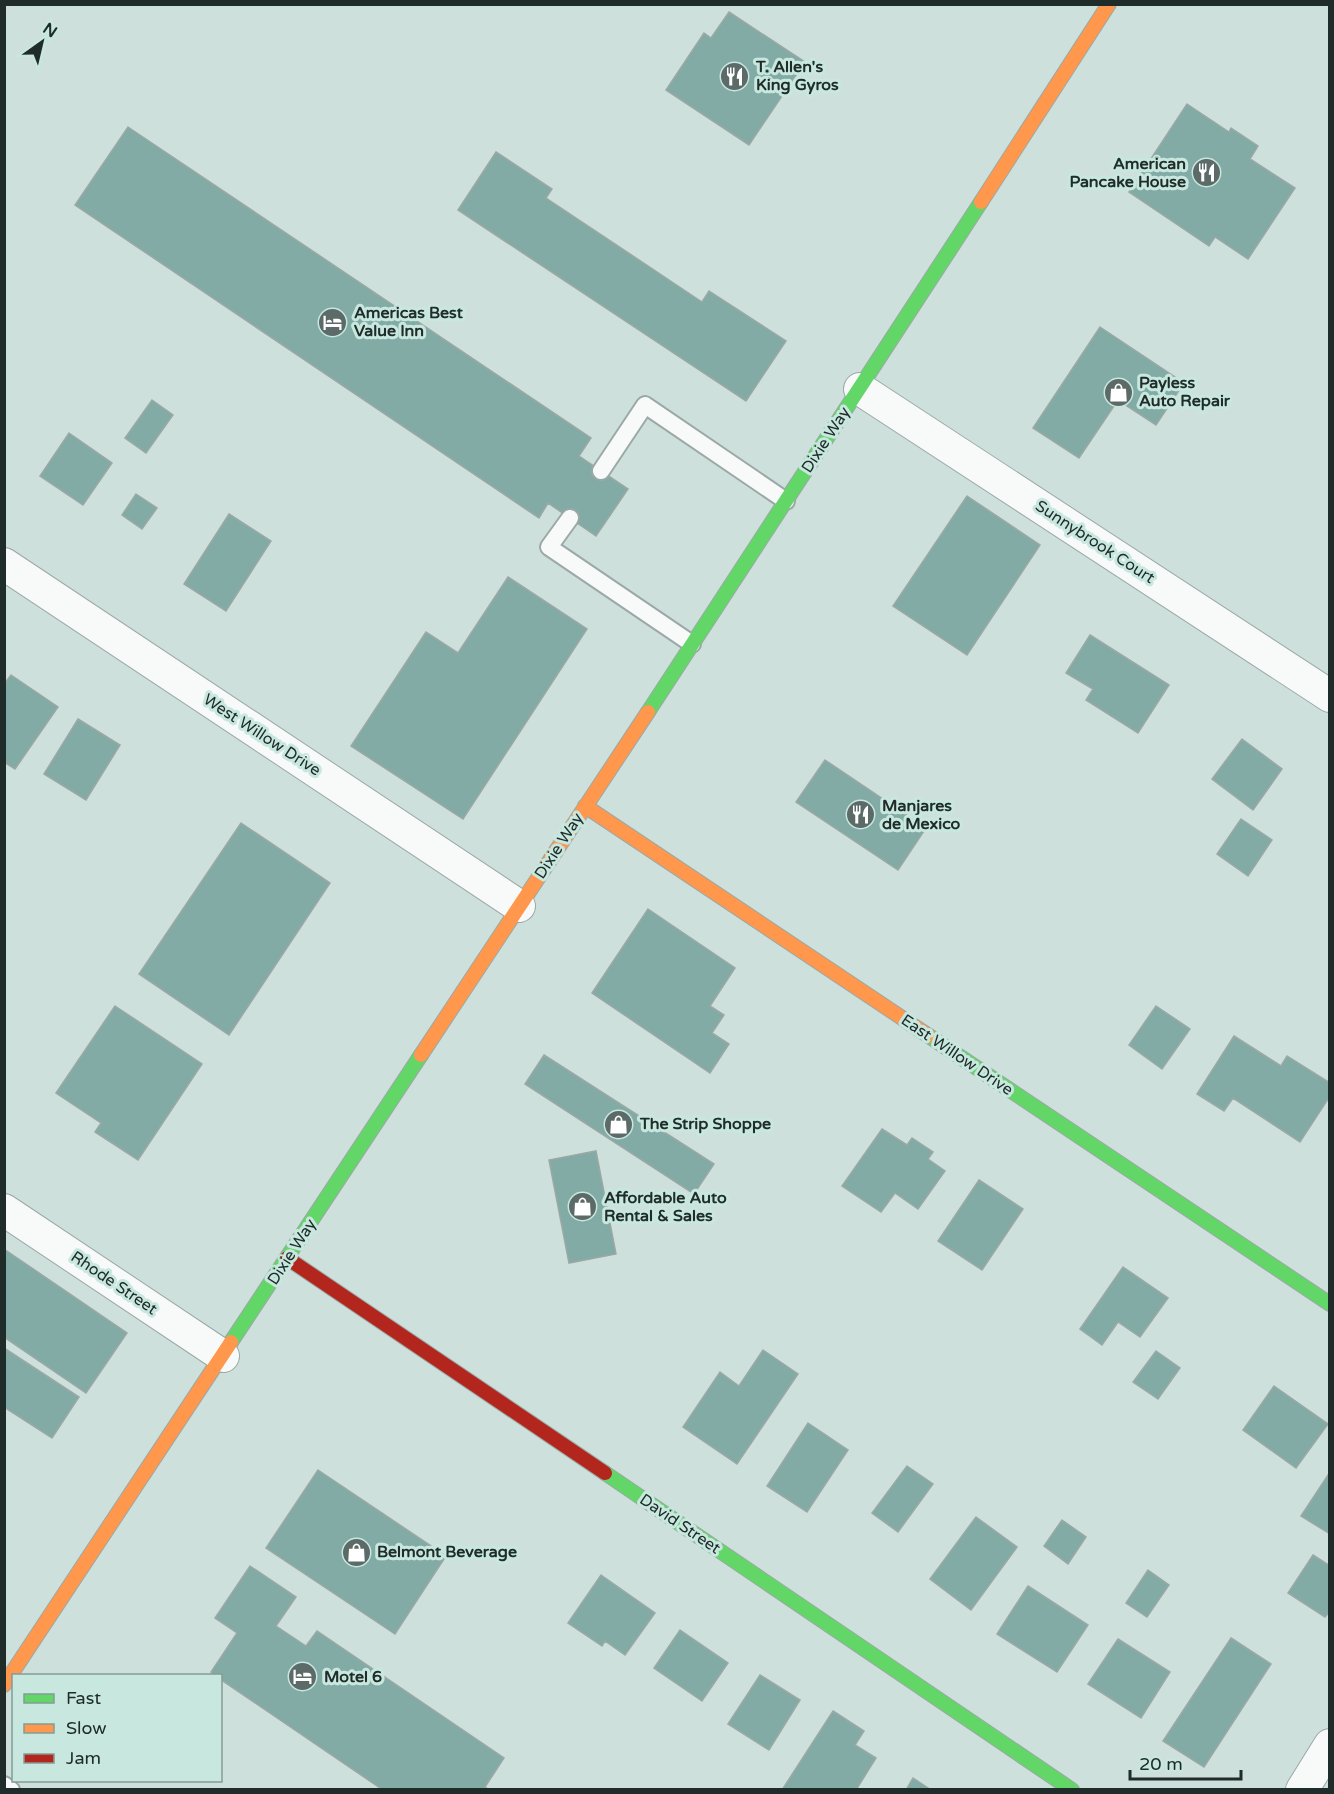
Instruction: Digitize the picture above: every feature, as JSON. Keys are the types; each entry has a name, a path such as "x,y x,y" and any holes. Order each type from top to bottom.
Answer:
{"main road":[{"name":"Dixie Way","path":"4,1685 860,389 1109,4"},
{"name":"East Willow Drive","path":"585,806 1329,1304"},
{"name":"David Street","path":"287,1258 1072,1790"}],"street":[{"name":"Sunnybrook Court","path":"860,389 1329,696"},
{"name":"West Willow Drive","path":"4,564 519,906"},
{"name":"Rhode Street","path":"4,1210 223,1356"},
{"path":"1302,1790 1329,1745"}],"lane":[{"path":"601,471 645,405 786,501"},
{"path":"570,518 549,547 692,644"},
{"path":"4,1785 11,1790"}],"building":[{"name":"T. Allen's King Gyros","path":"729,12 805,62 749,145 666,90 704,33 711,38"},
{"name":"American Pancake House","path":"1187,104 1229,132 1231,128 1258,146 1250,159 1295,188 1248,259 1215,237 1209,246 1129,192"},
{"name":"Americas Best Value Inn","path":"128,127 591,438 579,456 628,489 596,536 548,503 539,518 75,205"},
{"path":"496,152 552,189 546,198 702,302 709,291 786,341 746,401 458,210"},
{"name":"Payless Auto Repair","path":"1100,327 1184,383 1156,425 1118,400 1079,458 1033,428"},
{"path":"152,400 173,415 146,453 125,438"},
{"path":"69,433 112,463 83,505 40,476"},
{"path":"136,494 157,508 142,529 122,515"},
{"path":"967,496 1040,545 967,655 893,606"},
{"path":"229,514 271,541 226,611 184,584"},
{"path":"508,577 587,629 463,819 351,746 426,632 458,653"},
{"path":"1090,635 1169,685 1138,733 1086,700 1093,689 1066,673"},
{"path":"11,675 58,707 15,769 4,762 4,684"},
{"path":"78,719 120,745 86,800 44,774"},
{"path":"1242,739 1282,769 1253,810 1212,779"},
{"name":"Manjares de Mexico","path":"825,760 926,828 898,870 796,802"},
{"path":"1241,819 1272,840 1248,876 1217,854"},
{"path":"241,823 330,883 229,1035 139,974"},
{"path":"648,909 735,968 710,1006 724,1015 712,1033 729,1044 710,1073 592,993"},
{"path":"115,1006 202,1064 138,1160 95,1132 101,1123 56,1093"},
{"path":"1156,1006 1190,1029 1162,1069 1129,1045"},
{"path":"1234,1036 1281,1066 1287,1056 1330,1083 1330,1096 1300,1142 1233,1098 1224,1111 1197,1094"},
{"name":"The Strip Shoppe","path":"544,1055 714,1164 694,1194 525,1084"},
{"path":"882,1129 907,1145 912,1138 933,1152 928,1159 945,1171 918,1209 895,1193 881,1212 842,1186"},
{"name":"Affordable Auto Rental & Sales","path":"596,1151 616,1254 569,1263 549,1160"},
{"path":"979,1180 1023,1209 982,1270 938,1241"},
{"path":"4,1249 127,1333 86,1393 4,1337"},
{"path":"1123,1267 1168,1298 1140,1337 1118,1322 1102,1345 1080,1329"},
{"path":"4,1348 79,1397 52,1438 4,1407"},
{"path":"763,1350 798,1374 737,1464 683,1427 720,1372 739,1386"},
{"path":"1156,1351 1180,1368 1158,1399 1133,1382"},
{"path":"1274,1386 1328,1424 1296,1468 1243,1430"},
{"path":"808,1423 848,1450 807,1512 767,1486"},
{"path":"907,1466 933,1484 898,1532 872,1513"},
{"name":"Belmont Beverage","path":"318,1470 446,1556 395,1634 266,1548"},
{"path":"1330,1472 1330,1534 1301,1516"},
{"path":"976,1517 1017,1547 971,1610 930,1579"},
{"path":"1062,1520 1086,1537 1068,1564 1044,1546"},
{"path":"1313,1555 1330,1566 1330,1611 1325,1617 1288,1593"},
{"name":"Motel 6","path":"250,1566 296,1597 276,1626 306,1646 317,1631 504,1758 485,1787 489,1790 383,1790 222,1680 222,1674 211,1672 237,1633 215,1618"},
{"path":"1148,1570 1169,1585 1147,1617 1126,1603"},
{"path":"601,1575 655,1613 625,1655 605,1641 602,1646 568,1623"},
{"path":"1028,1586 1088,1625 1057,1672 997,1634"},
{"path":"680,1630 728,1663 702,1701 654,1668"},
{"path":"1231,1638 1271,1664 1204,1767 1163,1741"},
{"path":"1118,1639 1170,1672 1141,1718 1088,1684"},
{"path":"760,1675 800,1700 769,1750 728,1724"},
{"path":"833,1711 864,1731 855,1745 876,1758 856,1790 782,1790"},
{"path":"913,1778 931,1790 906,1790"}],"traffic: fast":[{"path":"648,712 981,202"},
{"path":"929,1036 1330,1304"},
{"path":"231,1342 421,1055"},
{"path":"605,1473 1072,1790"}],"traffic: slow":[{"path":"981,202 1109,4"},
{"path":"421,1055 648,712"},
{"path":"585,806 929,1036"},
{"path":"4,1685 231,1342"}],"traffic: jam":[{"path":"287,1258 605,1473"}],"place":[{"name":"T. Allen's King Gyros","path":"735,76"},
{"name":"American Pancake House","path":"1207,173"},
{"name":"Americas Best Value Inn","path":"333,322"},
{"name":"Payless Auto Repair","path":"1118,392"},
{"name":"Manjares de Mexico","path":"861,815"},
{"name":"The Strip Shoppe","path":"619,1124"},
{"name":"Affordable Auto Rental & Sales","path":"583,1207"},
{"name":"Belmont Beverage","path":"356,1552"},
{"name":"Motel 6","path":"303,1677"}]}
